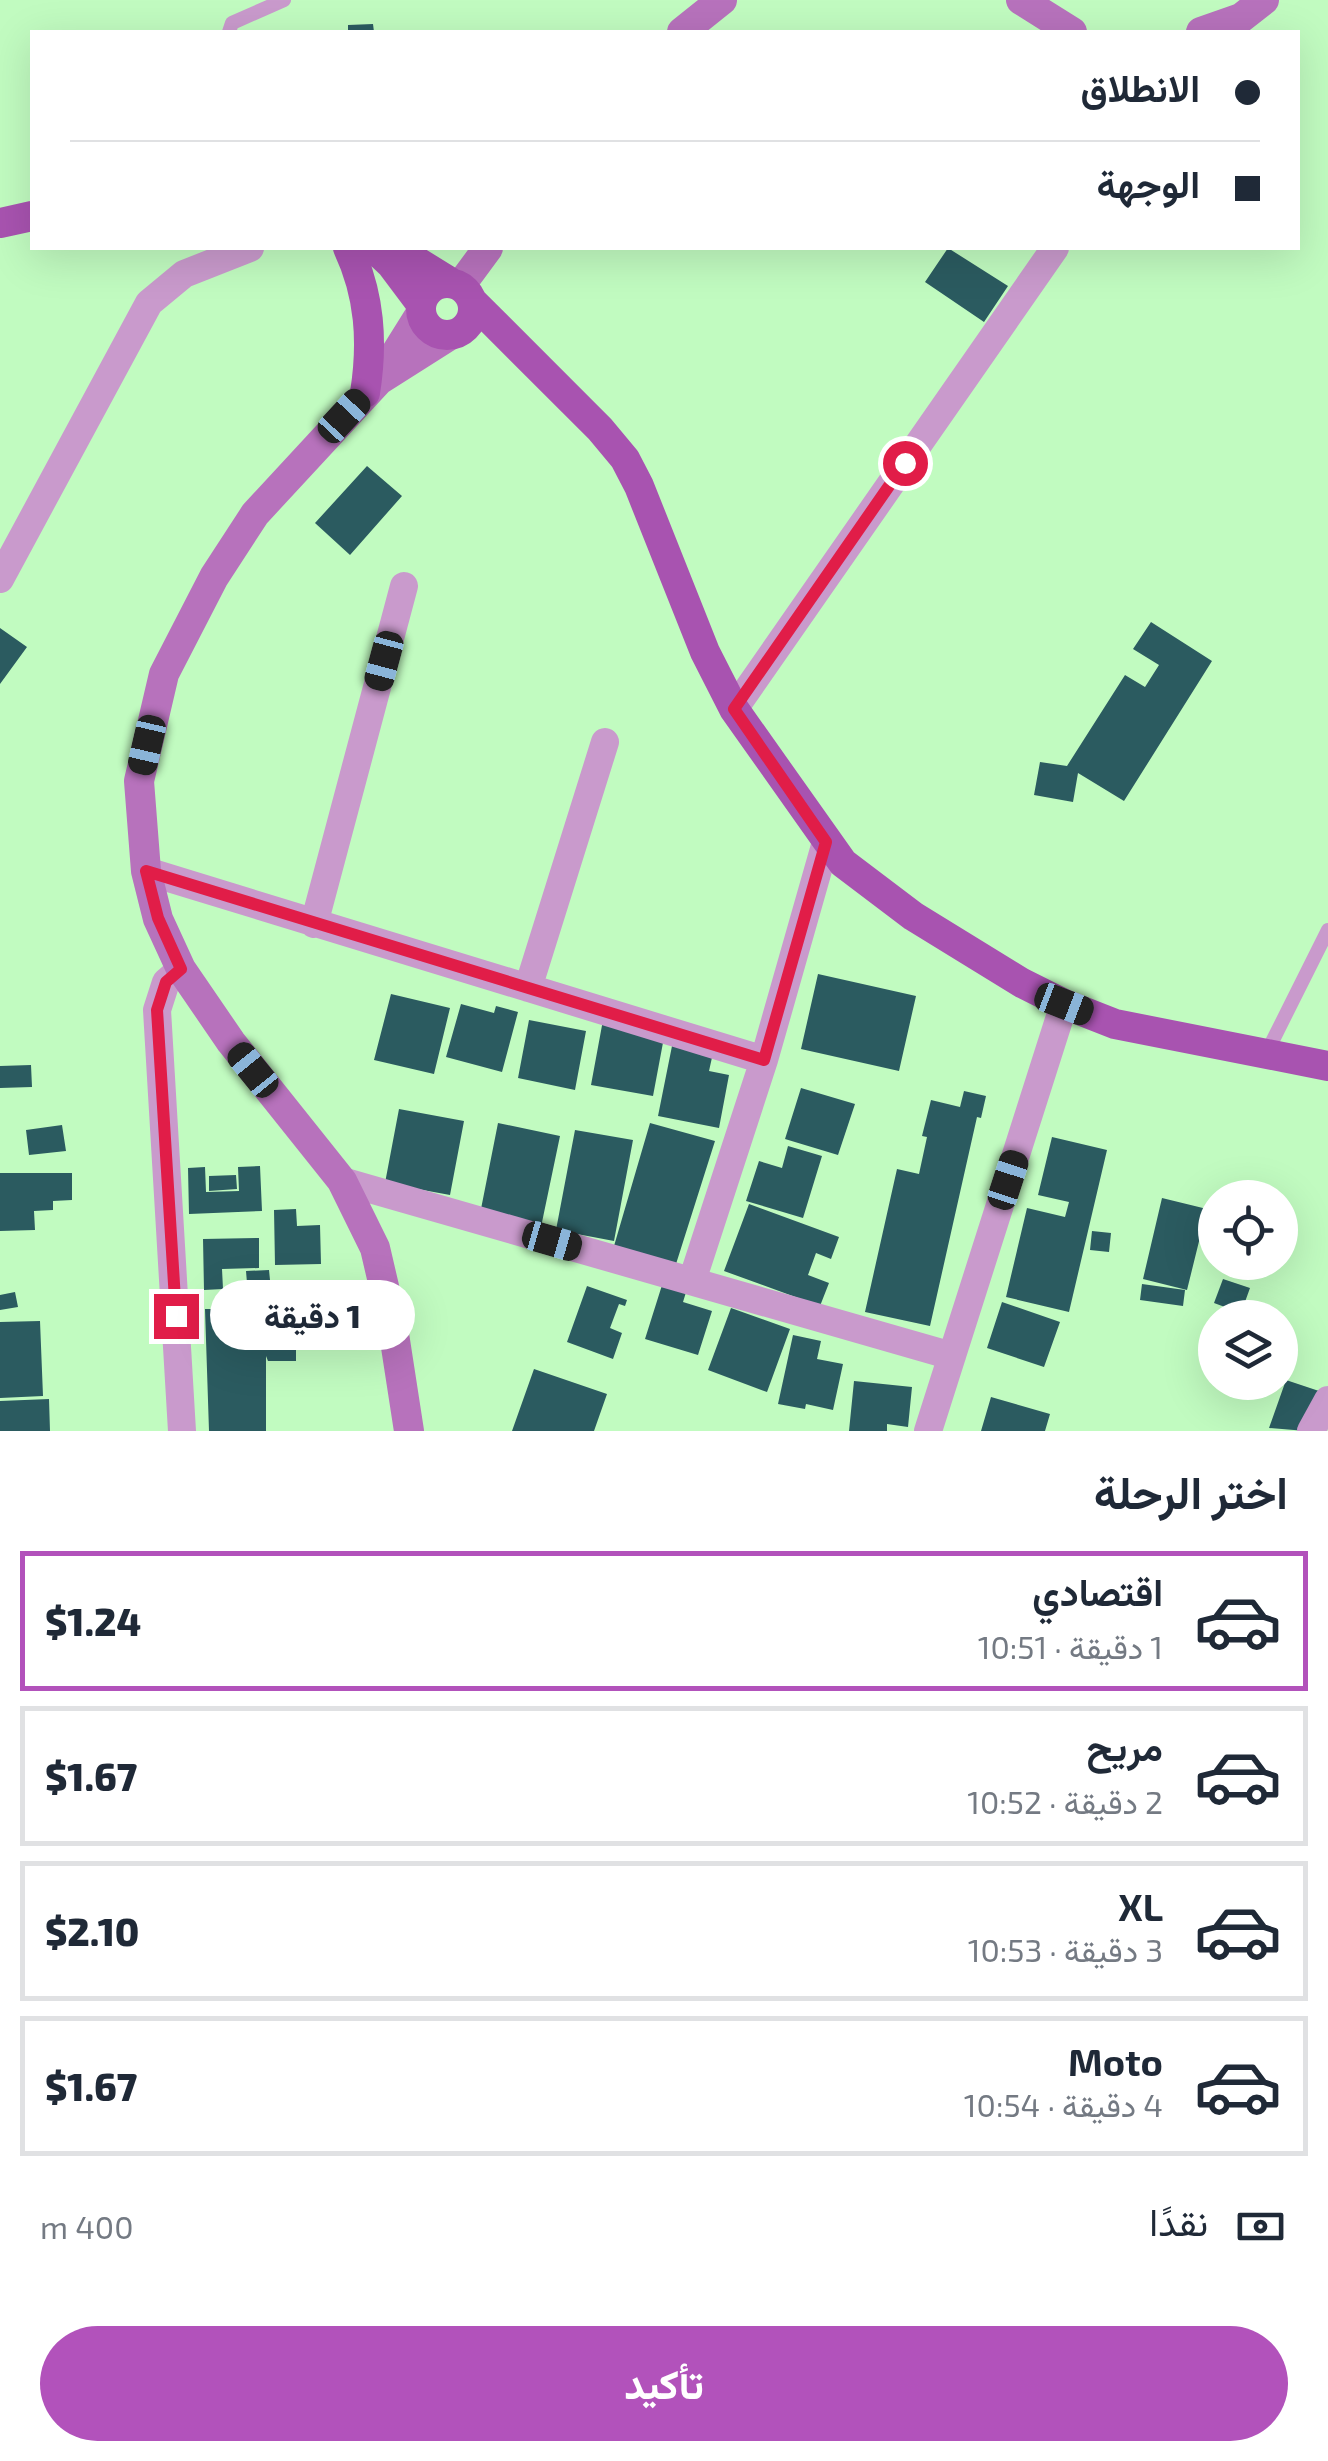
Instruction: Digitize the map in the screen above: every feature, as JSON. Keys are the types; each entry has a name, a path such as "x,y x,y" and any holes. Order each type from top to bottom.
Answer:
{"main road":[{"path":"684,30 722,0"},
{"path":"1021,0 1069,30"},
{"path":"1207,30 1241,18 1264,0"},
{"path":"0,223 30,216"},
{"path":"349,250 367,306 372,386"},
{"path":"376,250 435,332 495,344 529,361"},
{"path":"399,250 461,290 625,459 705,652 734,709 842,863 913,916 1022,984 1064,1004 1115,1024 1328,1066"},
{"path":"461,290 487,250"},
{"path":"409,1431 392,1321 375,1248 342,1180 231,1042 181,969 158,918 146,871 139,781 164,674 214,577 254,514 372,386 432,288 461,290"},
{"path":"372,386 471,320 461,290"}],"street":[{"path":"0,578 149,302 184,274 245,250"},
{"path":"734,709 1054,250"},
{"path":"314,924 404,586"},
{"path":"528,988 606,742"},
{"path":"692,1281 764,1060 826,842"},
{"path":"146,871 764,1060"},
{"path":"181,969 166,982 157,1010 182,1431"},
{"path":"928,1431 1064,1004"},
{"path":"342,1180 952,1356"},
{"path":"1311,1431 1328,1400"}],"lane":[{"path":"230,30 232,22 284,0"},
{"path":"1266,1054 1328,930"}],"building":[{"path":"373,24 374,30 348,30 348,25"},
{"path":"947,250 951,250 1008,286 984,322 925,282"},
{"path":"367,466 402,496 350,555 315,523"},
{"path":"1151,622 1212,661 1124,801 1078,773 1073,802 1034,795 1040,762 1067,766 1125,675 1145,687 1159,665 1133,649"},
{"path":"0,628 27,647 0,684"},
{"path":"818,974 916,996 899,1071 801,1049"},
{"path":"391,994 450,1008 434,1074 374,1060"},
{"path":"461,1004 494,1013 496,1006 518,1012 502,1072 446,1057"},
{"path":"529,1020 586,1031 575,1090 518,1078"},
{"path":"603,1020 665,1032 653,1096 591,1085"},
{"path":"674,1036 715,1044 709,1071 729,1075 719,1128 658,1116"},
{"path":"31,1065 32,1087 0,1088 0,1066"},
{"path":"801,1088 855,1104 838,1155 785,1139"},
{"path":"964,1091 986,1096 981,1118 977,1117 930,1326 865,1312 897,1169 919,1174 927,1137 922,1136 931,1100 960,1107"},
{"path":"399,1109 464,1121 450,1195 385,1183"},
{"path":"498,1123 560,1136 541,1227 480,1214"},
{"path":"650,1123 715,1141 676,1264 614,1246"},
{"path":"62,1125 66,1151 29,1155 26,1130"},
{"path":"575,1130 633,1140 614,1241 556,1230"},
{"path":"1052,1137 1107,1150 1069,1312 1006,1297 1027,1208 1065,1217 1069,1202 1038,1195"},
{"path":"788,1146 822,1156 803,1218 746,1201 759,1161 782,1168"},
{"path":"260,1166 262,1211 189,1214 188,1168 205,1167 206,1192 239,1191 238,1167"},
{"path":"0,1173 72,1173 72,1200 53,1201 53,1210 34,1211 35,1230 0,1231"},
{"path":"236,1175 237,1189 209,1191 209,1176"},
{"path":"1162,1198 1198,1207 1198,1245 1187,1290 1143,1279"},
{"path":"749,1204 839,1237 831,1259 816,1253 808,1275 829,1283 820,1306 724,1271"},
{"path":"296,1209 297,1226 320,1225 321,1264 275,1265 274,1210"},
{"path":"1092,1231 1111,1233 1109,1252 1090,1250"},
{"path":"259,1238 259,1268 222,1269 223,1289 204,1290 203,1239"},
{"path":"269,1270 270,1280 316,1281 315,1308 293,1307 293,1294 248,1295 246,1271"},
{"path":"1223,1280 1250,1288 1246,1300 1215,1300"},
{"path":"663,1282 687,1289 683,1302 712,1311 698,1355 645,1339"},
{"path":"1142,1284 1185,1290 1183,1306 1140,1300"},
{"path":"587,1286 627,1300 625,1306 619,1304 610,1328 622,1333 613,1359 567,1342"},
{"path":"15,1292 18,1307 0,1310 0,1295"},
{"path":"1002,1302 1060,1322 1044,1367 987,1348"},
{"path":"731,1308 790,1329 767,1392 708,1370"},
{"path":"205,1309 270,1309 270,1322 296,1322 296,1361 268,1361 266,1356 266,1431 209,1431"},
{"path":"40,1321 43,1396 0,1398 0,1322"},
{"path":"793,1335 821,1341 817,1359 843,1364 833,1410 806,1404 805,1409 778,1404"},
{"path":"534,1369 607,1394 594,1431 512,1431"},
{"path":"854,1381 912,1387 908,1427 887,1424 887,1431 849,1431"},
{"path":"1298,1384 1319,1391 1306,1431 1269,1428 1279,1400 1298,1400"},
{"path":"991,1397 1050,1414 1045,1431 981,1431"},
{"path":"49,1399 50,1431 0,1431 0,1401"}],"route":[{"path":"176,1316 157,1010 161,990 181,969 158,918 146,871 764,1060 826,842 734,709 905,463"}]}
